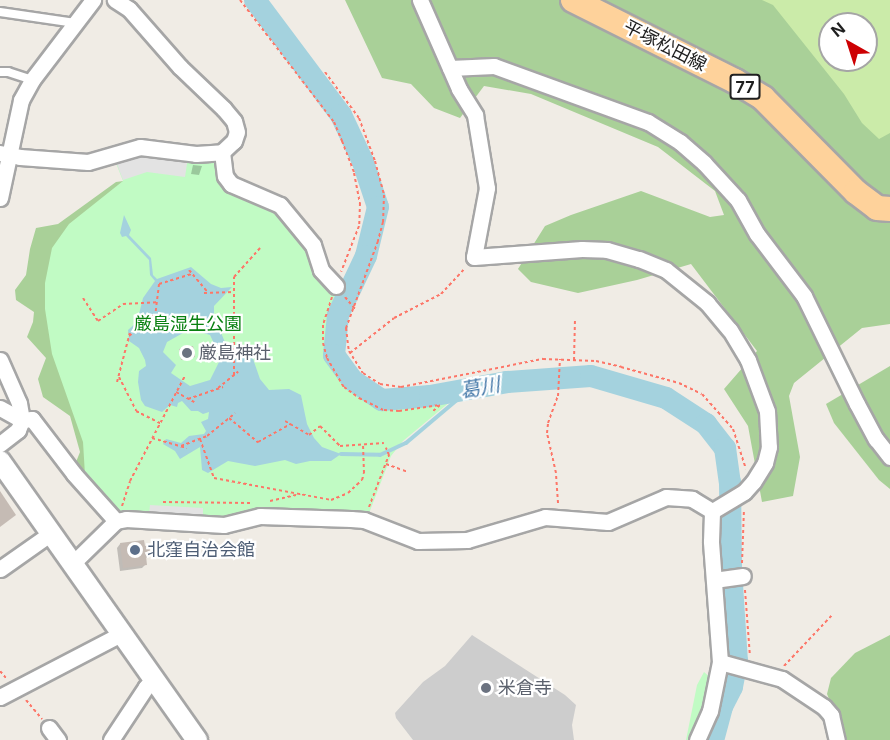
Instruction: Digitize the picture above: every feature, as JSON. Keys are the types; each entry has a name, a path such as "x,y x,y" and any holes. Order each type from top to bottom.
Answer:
{"main road":[{"name":"平塚松田線","path":"573,0 735,81 763,98 856,192 877,208 890,209"}],"street":[{"path":"0,195 5,154 21,100 32,80 93,0"},
{"path":"5,154 88,162 140,147 196,154 222,152 234,141 237,132 234,121 129,9 115,0"},
{"path":"420,0 459,89 475,115 487,188 474,257 552,250 608,250 666,270 690,287 707,303 736,340 748,360 767,411 769,447 765,463 744,490 716,508"},
{"path":"450,68 494,66 648,122 680,142 696,156 738,200 758,234 804,296 857,404 876,439 890,457"},
{"path":"222,152 225,176 231,184 280,205 313,245 321,270 336,286"},
{"path":"0,360 19,403 22,420 18,430 0,444"},
{"path":"0,408 22,420 32,419 74,474 116,521"},
{"path":"0,461 153,682 196,740"},
{"path":"72,564 116,521 145,520 224,525 274,516 364,520 418,541 426,541 467,540 532,520 608,522 666,497 692,499 716,508"},
{"path":"697,740 710,711 722,663 714,580 716,508"},
{"path":"0,569 51,533"},
{"path":"714,580 743,576"},
{"path":"0,697 18,690 96,645 121,634"},
{"path":"722,663 776,678 824,707 831,715 837,740"},
{"path":"111,740 146,687 153,682"}],"lane":[{"path":"0,12 75,23"},
{"path":"0,72 8,72 32,80"}],"path":[{"path":"240,0 333,122 354,173 360,203 359,226 336,286 322,334 327,358 344,387 359,398 384,410 399,411 440,405 432,412"},
{"path":"325,72 359,118 375,161 384,195 383,222 358,301 346,328 345,340 350,353 363,373 390,387 543,359 596,361 679,383 702,394 733,429 741,448 745,496 743,576 750,648 748,671"},
{"path":"234,375 234,277 260,248"},
{"path":"350,353 394,318 441,294 474,257"},
{"path":"189,270 206,293 234,292"},
{"path":"129,336 155,316 159,284 192,274"},
{"path":"83,298 98,321 123,304 157,302"},
{"path":"574,360 576,318"},
{"path":"117,382 130,332"},
{"path":"559,519 556,473 548,433 560,382 560,359"},
{"path":"216,390 238,372"},
{"path":"122,506 130,481 184,376"},
{"path":"119,377 136,411 161,424"},
{"path":"188,399 223,387"},
{"path":"176,392 194,402"},
{"path":"181,446 207,436 235,413"},
{"path":"229,418 258,442 290,424"},
{"path":"285,421 309,435 320,426 340,446 384,443"},
{"path":"152,438 187,448"},
{"path":"200,439 214,478 331,500 348,494 362,480 363,444"},
{"path":"364,520 389,455 386,448"},
{"path":"386,464 408,472"},
{"path":"264,503 302,494"},
{"path":"163,502 252,503"},
{"path":"776,678 784,666 833,614"},
{"path":"18,690 54,734"}],"shaded area":[{"path":"142,149 188,157 185,177 147,172 123,180 115,159"},
{"path":"150,505 203,508 203,519 149,515"},
{"name":"米倉寺","path":"472,635 565,695 576,705 572,725 574,740 413,740 396,718 395,713 423,682 445,666"}],"green space":[{"path":"345,0 762,0 773,5 818,61 818,72 826,72 844,94 862,123 879,139 890,133 890,324 862,328 794,383 789,396 800,457 793,496 762,502 748,426 724,389 757,351 691,264 637,280 578,293 531,282 518,269 545,226 571,215 641,191 710,217 724,215 715,191 658,147 531,94 484,86 460,118 434,108 411,84 382,78"},
{"path":"725,0 890,0 890,161"},
{"name":"厳島湿生公園","path":"114,158 218,159 223,177 274,206 308,245 336,292 327,324 327,340 332,361 353,391 385,407 400,409 451,401 403,441 391,456 368,516 236,519 126,514 115,512 85,475 83,442 52,354 45,309 45,283 52,248 69,224 123,181"},
{"path":"138,179 87,484 76,462 80,452 70,416 43,397 38,379 46,358 27,337 34,312 16,300 15,290 26,275 36,228 58,224 116,182"},
{"path":"890,366 890,489 879,480 834,423 826,404"},
{"path":"890,635 890,740 846,740 827,694 831,678 855,653"},
{"path":"704,672 712,679 693,740 686,740 697,685"}],"water":[{"path":"124,215 131,230 129,235 151,258 153,275 157,279 191,267 211,284 221,288 232,287 214,306 214,316 227,347 252,356 260,379 269,390 289,389 301,395 307,424 314,438 322,447 341,454 331,461 296,464 285,460 255,466 228,461 208,473 202,470 200,447 180,459 175,451 163,444 166,439 181,443 189,436 204,434 206,431 201,422 208,419 209,412 203,414 191,411 182,401 177,407 170,405 162,412 145,406 141,400 139,371 146,366 145,360 139,348 129,341 128,330 137,322 143,298 155,281 150,275 149,260 126,236 122,237 120,233","holes":["190,329 210,335 221,358 210,380 190,386 171,373 176,365 163,352 167,342"]}],"building":[{"name":"厳島神社","path":"193,346 195,357 181,360 179,349"},
{"path":"0,491 16,515 0,527"},
{"name":"北窪自治会館","path":"144,540 145,546 149,545 151,555 146,556 147,565 123,568 120,543"}],"waterway":[{"name":"葛川","path":"255,0 341,115 363,162 378,207 366,256 338,315 334,355 352,380 382,400 430,396 507,382 591,376 666,398 706,424 725,448 730,482 731,569 737,661 732,687 722,707 713,740"},
{"path":"341,454 380,455 406,443 470,389"}],"place":[{"name":"厳島神社","path":"187,353"},
{"name":"北窪自治会館","path":"135,550"},
{"name":"米倉寺","path":"486,688"}]}
